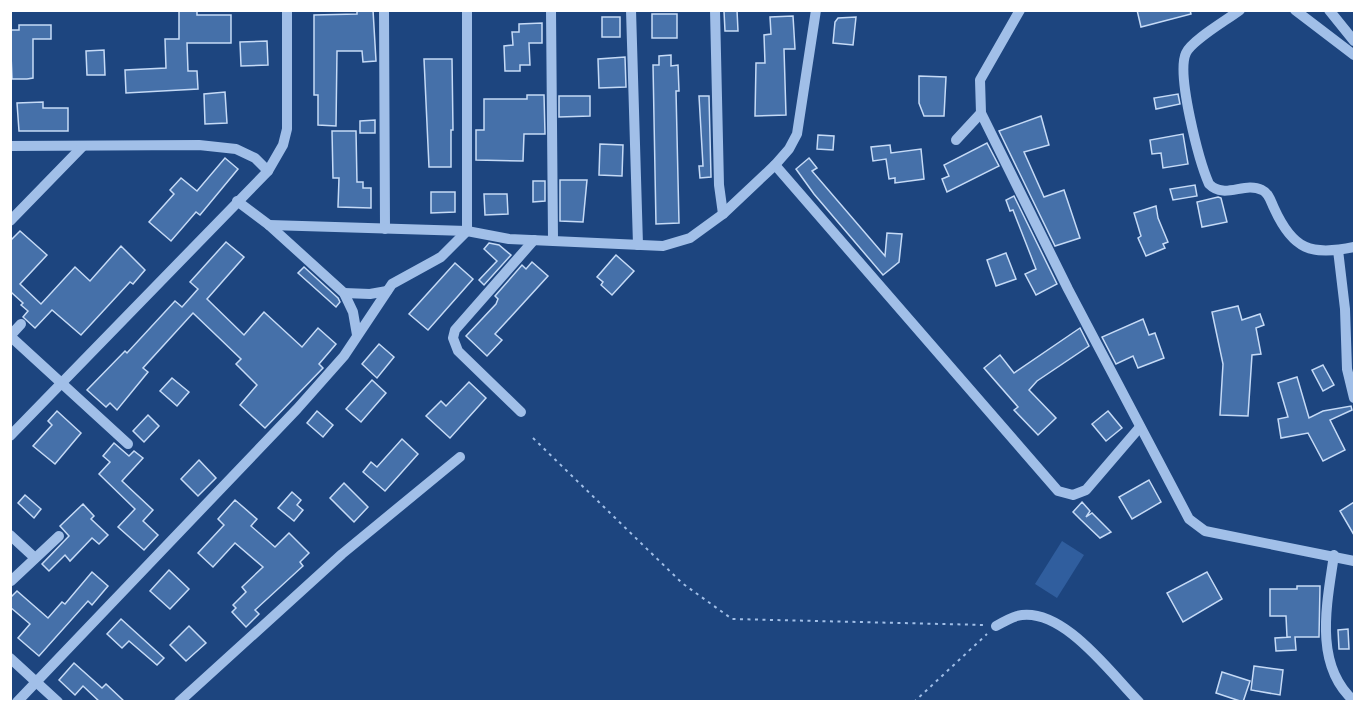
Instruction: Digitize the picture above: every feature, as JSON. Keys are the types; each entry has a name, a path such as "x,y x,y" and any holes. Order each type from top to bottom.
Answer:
{"street":[{"path":"10,436 268,171 283,145 287,129 287,10"},
{"path":"384,10 385,229"},
{"path":"17,702 262,448 344,356 387,291 403,276 441,257 467,231 467,10"},
{"path":"551,10 553,239"},
{"path":"632,10 638,245"},
{"path":"716,10 719,185 723,214"},
{"path":"269,225 467,231 534,240 553,239 663,246 690,238 723,214 789,149 797,134 816,10"},
{"path":"1020,10 981,81 981,113 1068,289 1189,519 1205,531 1334,555 1354,561"},
{"path":"1240,10 1191,47 1184,59 1183,70 1188,108 1209,184 1221,191 1260,189 1272,201 1288,235 1296,243 1311,250 1338,250 1354,246"},
{"path":"1295,10 1354,55"},
{"path":"1329,10 1354,41"},
{"path":"956,140 981,113"},
{"path":"10,146 199,145 236,149 255,158 268,171"},
{"path":"10,221 83,146"},
{"path":"775,165 1058,491 1073,495 1086,490 1140,427"},
{"path":"237,201 269,225 344,293 353,312 357,335"},
{"path":"521,412 458,351 453,338 455,330 534,240"},
{"path":"1338,250 1345,309 1347,369 1354,399"},
{"path":"344,293 370,294 387,291"},
{"path":"21,324 10,336 128,444"},
{"path":"179,702 342,554 460,457"},
{"path":"10,535 35,558"},
{"path":"11,581 58,536"},
{"path":"1334,555 1327,603 1327,643 1337,682 1354,701"},
{"path":"996,626 1016,616 1028,615 1059,624 1075,635 1139,702"},
{"path":"10,658 58,702"}],"path":[{"path":"533,438 682,583 732,619 996,626"},
{"path":"914,702 996,626"}],"shaded area":[{"path":"1062,541 1084,555 1057,598 1035,584"}],"building":[{"path":"179,10 197,10 197,15 231,15 231,43 187,43 188,71 197,71 198,89 126,93 125,70 166,68 165,39 179,39"},
{"path":"357,10 373,10 376,61 363,62 362,51 337,51 336,126 318,125 318,95 314,95 314,15 357,14"},
{"path":"737,10 738,31 725,31 724,11"},
{"path":"1137,10 1190,10 1191,14 1141,27"},
{"path":"652,14 677,14 677,38 652,38"},
{"path":"793,16 795,49 784,49 786,115 755,116 756,63 765,63 764,35 771,34 770,17"},
{"path":"602,17 620,17 620,37 602,37"},
{"path":"856,17 853,45 833,43 835,22 838,18"},
{"path":"542,23 542,43 529,43 530,65 520,65 520,71 505,71 504,46 513,45 512,32 519,32 519,24"},
{"path":"19,25 51,25 51,39 33,39 33,78 12,79 10,30 19,30"},
{"path":"267,41 268,65 241,66 240,42"},
{"path":"104,50 105,75 87,75 86,51"},
{"path":"671,55 671,66 678,65 679,91 676,91 679,223 656,224 653,65 659,65 659,56"},
{"path":"625,57 626,87 599,88 598,59"},
{"path":"424,59 452,59 451,167 429,167"},
{"path":"919,76 946,77 944,116 924,116 919,103"},
{"path":"225,92 227,123 205,124 204,94"},
{"path":"1178,94 1180,104 1156,109 1154,98"},
{"path":"527,95 544,95 545,134 524,134 523,161 476,160 476,130 484,130 484,99 527,99"},
{"path":"559,96 590,96 590,116 559,117"},
{"path":"699,96 709,96 711,177 700,178 699,166 703,166"},
{"path":"43,102 43,108 68,108 68,131 19,131 17,103"},
{"path":"1041,116 1049,145 1024,152 1044,197 1064,190 1080,238 1055,246 999,131"},
{"path":"375,120 375,133 360,133 360,121"},
{"path":"332,131 356,131 357,182 363,182 363,188 371,188 371,208 338,207 339,178 333,178"},
{"path":"1183,134 1188,164 1163,168 1161,153 1152,154 1150,140"},
{"path":"818,135 834,136 833,150 817,149"},
{"path":"987,143 999,166 947,192 942,179 949,176 944,165"},
{"path":"600,144 623,145 622,176 599,175"},
{"path":"890,145 891,153 921,149 924,179 895,183 895,178 889,179 886,159 873,161 871,147"},
{"path":"225,158 238,169 200,215 196,212 171,241 149,222 174,194 170,190 181,178 197,191"},
{"path":"809,158 817,168 812,171 885,256 887,233 902,234 899,262 883,275 814,194 796,169"},
{"path":"560,180 587,180 583,222 560,221"},
{"path":"533,181 545,181 545,201 533,202"},
{"path":"1195,185 1197,196 1173,200 1170,189"},
{"path":"431,192 455,192 455,212 431,213"},
{"path":"484,194 507,194 508,214 485,215"},
{"path":"1014,196 1057,284 1036,295 1025,274 1036,269 1013,210 1010,211 1006,200"},
{"path":"1221,198 1227,222 1202,227 1197,202"},
{"path":"1156,206 1158,218 1168,242 1163,244 1165,248 1146,256 1138,238 1141,236 1134,213"},
{"path":"20,231 47,255 20,284 41,304 75,267 90,281 121,246 145,270 133,284 130,282 81,335 52,310 35,328 23,317 28,311 21,305 23,303 12,293 10,295 10,241"},
{"path":"226,242 244,257 207,299 244,335 264,312 302,347 318,328 336,344 319,364 323,368 265,428 240,405 257,385 236,364 241,359 193,313 143,368 148,372 117,410 110,403 106,407 87,390 125,351 127,353 175,301 182,307 198,289 190,282"},
{"path":"489,243 499,245 511,255 484,285 479,280 497,261 484,249"},
{"path":"1006,253 1016,279 996,286 987,260"},
{"path":"616,255 634,271 612,295 601,285 603,282 597,277"},
{"path":"532,262 548,276 495,334 502,340 487,356 466,336 496,304 498,299 495,296 522,265 526,269"},
{"path":"455,263 473,279 428,330 409,314"},
{"path":"304,267 338,298 340,302 336,307 298,273"},
{"path":"1238,306 1242,320 1260,314 1264,325 1256,328 1261,354 1252,355 1248,416 1220,415 1223,364 1212,312"},
{"path":"1143,319 1149,335 1155,333 1164,358 1138,368 1133,356 1116,364 1102,337"},
{"path":"1080,328 1089,346 1037,381 1029,390 1056,418 1038,435 1014,410 1018,407 984,368 1000,355 1014,373"},
{"path":"379,344 394,357 377,378 362,364"},
{"path":"1323,365 1334,385 1323,391 1312,370"},
{"path":"1297,377 1309,418 1323,411 1351,406 1352,410 1330,420 1345,450 1323,461 1308,433 1281,438 1278,419 1288,417 1278,383"},
{"path":"172,378 189,392 177,406 160,391"},
{"path":"372,380 386,393 361,422 346,409"},
{"path":"469,382 486,398 450,438 426,416 441,401 446,406"},
{"path":"57,411 81,433 55,464 33,446 52,425 48,421"},
{"path":"317,411 333,425 323,437 307,423"},
{"path":"1108,411 1122,428 1106,441 1092,424"},
{"path":"148,415 159,426 144,442 133,431"},
{"path":"402,439 418,454 385,491 363,472 371,462 377,467"},
{"path":"114,443 129,456 134,451 143,458 122,481 153,510 143,521 158,535 144,550 118,527 135,509 99,474 110,462 103,456"},
{"path":"199,460 216,478 198,496 181,479"},
{"path":"1149,480 1161,502 1132,519 1119,497"},
{"path":"344,483 368,507 354,522 330,498"},
{"path":"292,492 301,500 297,505 303,510 294,521 278,508"},
{"path":"25,495 41,509 34,518 18,503"},
{"path":"235,500 257,519 251,526 275,547 289,533 309,553 300,562 303,566 255,610 259,614 246,627 232,612 236,608 233,605 246,592 242,587 263,567 235,543 213,567 198,553 224,525 218,519"},
{"path":"1082,502 1090,511 1086,517 1092,513 1111,532 1100,538 1073,512"},
{"path":"1354,502 1354,535 1340,511"},
{"path":"83,504 94,516 91,519 108,535 99,544 92,538 70,561 65,555 49,571 42,564 69,536 60,526"},
{"path":"169,570 189,589 170,609 150,591"},
{"path":"92,572 108,586 92,605 88,601 39,656 18,638 30,624 10,607 10,598 17,591 48,618 62,602 65,604"},
{"path":"1207,572 1222,599 1183,622 1167,593"},
{"path":"1297,586 1320,586 1319,637 1295,637 1296,650 1276,651 1275,638 1291,637 1287,637 1286,616 1270,616 1270,589 1297,589"},
{"path":"121,619 164,658 157,665 129,641 122,648 107,634"},
{"path":"189,626 206,643 186,661 170,645"},
{"path":"1348,629 1349,649 1339,649 1338,630"},
{"path":"74,663 102,688 106,684 125,702 100,702 83,686 75,695 59,680"},
{"path":"1254,666 1283,670 1280,695 1251,690"},
{"path":"1222,672 1250,681 1243,702 1216,693"}]}
